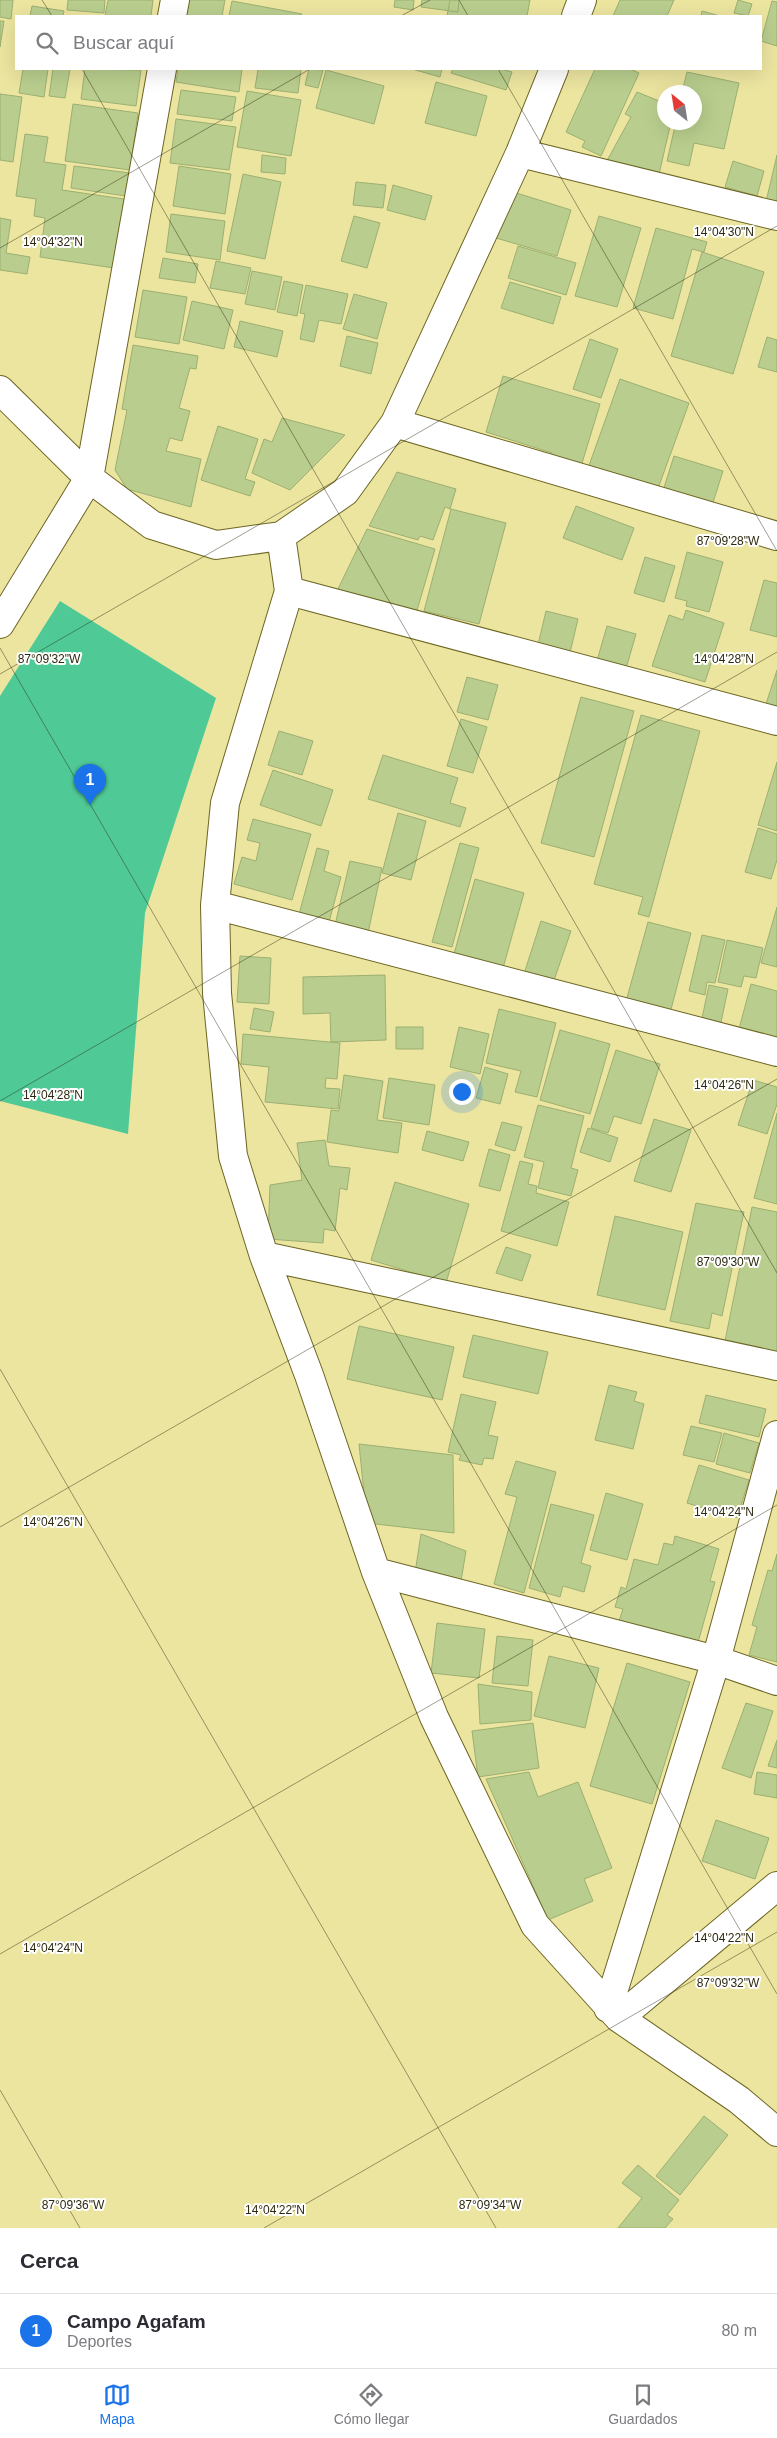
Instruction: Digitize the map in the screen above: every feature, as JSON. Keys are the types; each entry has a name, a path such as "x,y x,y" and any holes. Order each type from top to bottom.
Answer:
{"street":[{"path":"172,15 175,0"},
{"path":"576,15 582,0"},
{"path":"0,624 89,478 162,70"},
{"path":"0,390 89,478 152,525 216,545 280,536 345,492 395,423 520,153 554,70"},
{"path":"520,153 777,216"},
{"path":"395,423 777,536"},
{"path":"280,536 289,591 225,804 215,905 216,993 233,1156 264,1256 309,1374 376,1572 434,1717 535,1925 614,2013 739,2100 777,2132"},
{"path":"289,591 777,721"},
{"path":"215,905 777,1052"},
{"path":"264,1256 777,1366"},
{"path":"614,2013 716,1660 777,1436"},
{"path":"376,1572 716,1660 777,1681"},
{"path":"614,2013 777,1886"}],"green space":[{"path":"60,601 216,698 145,913 128,1134 0,1101 0,696"}],"building":[{"path":"0,0 13,0 11,19 0,17"},
{"path":"68,0 105,0 104,13 67,10"},
{"path":"108,0 153,0 151,15 105,15"},
{"path":"187,0 225,0 222,15 184,15"},
{"path":"395,0 414,0 413,10 394,7"},
{"path":"422,0 459,0 458,12 421,7"},
{"path":"450,0 530,0 527,15 447,15"},
{"path":"620,0 674,0 667,15 613,15"},
{"path":"738,0 752,4 748,15 734,13"},
{"path":"232,1 302,14 302,15 229,15"},
{"path":"772,1 777,2 777,46 762,41"},
{"path":"32,6 64,11 63,15 30,15"},
{"path":"702,11 716,15 701,15"},
{"path":"0,21 4,21 0,47"},
{"path":"23,70 48,70 44,97 19,93"},
{"path":"53,70 70,70 65,98 49,96"},
{"path":"85,70 141,70 136,106 81,99"},
{"path":"178,70 242,70 239,92 176,82"},
{"path":"258,70 301,70 298,93 255,88"},
{"path":"309,70 323,70 318,88 305,85"},
{"path":"326,70 384,86 374,124 316,108"},
{"path":"416,70 442,70 440,77"},
{"path":"452,70 505,70 512,72 506,90 451,73"},
{"path":"595,70 632,70 639,73 601,156 582,147 585,141 566,132"},
{"path":"687,72 739,83 724,149 694,143 689,166 667,161 674,130 702,130 702,85 684,85"},
{"path":"436,82 487,96 476,136 425,123"},
{"path":"181,90 236,97 232,121 177,114"},
{"path":"247,91 301,100 291,156 237,147"},
{"path":"637,92 657,100 657,130 669,130 657,183 604,166 631,117 625,114"},
{"path":"0,94 22,97 13,162 0,160"},
{"path":"73,104 138,113 130,170 65,161"},
{"path":"176,119 236,127 229,170 170,163"},
{"path":"25,134 48,137 44,162 66,165 62,190 124,199 114,268 40,257 45,218 34,216 36,199 16,196"},
{"path":"262,155 286,158 285,174 261,172"},
{"path":"777,155 777,213 764,210"},
{"path":"733,161 764,171 757,196 725,187"},
{"path":"74,166 130,173 126,196 71,188"},
{"path":"179,166 231,174 225,214 173,206"},
{"path":"243,174 281,182 265,259 227,251"},
{"path":"356,182 386,185 383,208 353,205"},
{"path":"393,185 432,196 425,220 387,210"},
{"path":"510,191 571,210 557,256 496,238"},
{"path":"171,214 225,221 220,260 166,252"},
{"path":"354,216 380,223 367,268 341,261"},
{"path":"599,216 641,228 617,307 575,296"},
{"path":"0,218 11,220 6,253 30,257 27,274 0,270"},
{"path":"656,228 707,242 704,252 692,249 673,319 633,308"},
{"path":"518,246 576,263 566,295 508,278"},
{"path":"702,252 764,272 733,374 671,356"},
{"path":"163,258 198,264 195,283 159,278"},
{"path":"216,261 251,268 245,294 210,288"},
{"path":"252,271 282,277 275,310 245,304"},
{"path":"284,281 303,285 297,316 277,312"},
{"path":"510,282 561,297 553,324 501,308"},
{"path":"306,285 348,294 341,324 319,320 314,342 300,339 305,314 300,313"},
{"path":"143,290 187,297 179,344 135,337"},
{"path":"354,294 387,303 377,339 343,329"},
{"path":"192,301 233,310 224,349 183,340"},
{"path":"240,321 283,331 277,357 234,347"},
{"path":"347,336 378,343 371,374 340,366"},
{"path":"767,337 777,340 777,372 758,367"},
{"path":"590,339 618,349 601,398 573,389"},
{"path":"133,345 198,356 196,369 190,368 179,408 190,411 182,441 170,438 166,451 201,459 191,507 127,489 115,470 127,410 122,409"},
{"path":"503,376 600,404 579,473 549,464 552,453 486,432"},
{"path":"620,379 689,403 656,494 587,471"},
{"path":"282,418 345,435 290,490 252,473 264,439 272,442"},
{"path":"218,426 258,439 245,479 255,482 250,496 201,480"},
{"path":"674,456 723,471 710,512 661,497"},
{"path":"397,472 456,489 450,509 445,507 433,540 420,536 418,540 369,526"},
{"path":"576,506 634,528 622,560 563,538"},
{"path":"451,509 506,523 479,624 424,611"},
{"path":"367,529 435,549 415,617 336,593"},
{"path":"687,552 723,562 709,612 686,606 687,601 675,598"},
{"path":"645,557 675,566 664,602 634,593"},
{"path":"764,580 777,583 777,637 750,630"},
{"path":"686,610 724,623 705,682 652,666 669,615 683,620"},
{"path":"546,611 578,619 569,657 537,649"},
{"path":"607,626 636,634 625,672 596,664"},
{"path":"777,670 777,707 766,704"},
{"path":"467,677 498,685 488,720 457,712"},
{"path":"581,697 634,711 594,857 541,843"},
{"path":"641,715 700,731 649,917 638,914 643,897 594,884"},
{"path":"461,719 487,727 473,773 447,766"},
{"path":"279,731 313,741 302,775 268,765"},
{"path":"383,755 458,778 450,803 466,808 460,827 368,799"},
{"path":"777,762 777,831 758,825"},
{"path":"273,770 333,790 321,826 260,805"},
{"path":"398,813 426,821 411,880 382,873"},
{"path":"253,819 311,834 292,900 234,884 242,857 256,861 260,843 247,840"},
{"path":"758,828 777,834 777,860 771,879 745,872"},
{"path":"460,843 479,848 452,947 432,942"},
{"path":"317,848 329,851 324,871 341,877 328,926 298,918"},
{"path":"350,861 382,868 368,933 335,925"},
{"path":"475,879 524,893 503,968 454,954"},
{"path":"777,907 777,967 761,963"},
{"path":"541,921 571,931 551,989 522,980"},
{"path":"648,922 691,933 669,1017 625,1005"},
{"path":"702,935 725,940 715,983 707,982 705,995 689,991"},
{"path":"727,940 763,948 756,978 744,976 741,987 718,982"},
{"path":"240,956 271,958 269,1004 237,1002"},
{"path":"385,975 386,1040 331,1042 330,1013 303,1014 303,977"},
{"path":"751,984 777,991 777,1039 739,1029"},
{"path":"709,985 728,989 720,1027 701,1023"},
{"path":"254,1008 274,1012 270,1032 250,1029"},
{"path":"499,1009 556,1023 537,1097 515,1092 521,1071 486,1063"},
{"path":"396,1027 423,1027 423,1049 396,1049"},
{"path":"459,1027 489,1034 480,1074 450,1067"},
{"path":"560,1030 610,1044 590,1114 540,1100"},
{"path":"243,1034 340,1043 337,1079 326,1078 325,1088 340,1089 338,1109 265,1102 269,1067 241,1064"},
{"path":"616,1050 660,1064 641,1124 614,1116 608,1133 591,1128"},
{"path":"485,1067 508,1074 500,1104 476,1098"},
{"path":"344,1075 383,1081 377,1120 402,1123 398,1153 327,1142 331,1110 339,1111"},
{"path":"389,1078 435,1085 429,1125 383,1118"},
{"path":"753,1080 777,1087 777,1104 767,1134 738,1125"},
{"path":"538,1105 584,1116 571,1168 578,1170 571,1196 538,1188 544,1162 524,1157"},
{"path":"777,1113 777,1204 754,1198"},
{"path":"654,1119 691,1130 671,1192 634,1181"},
{"path":"502,1122 522,1127 515,1151 495,1145"},
{"path":"588,1128 618,1138 610,1162 580,1152"},
{"path":"427,1131 469,1142 463,1161 422,1150"},
{"path":"325,1140 329,1166 350,1168 347,1190 340,1188 335,1231 324,1229 323,1243 268,1239 270,1185 302,1180 297,1143"},
{"path":"489,1149 510,1155 500,1191 479,1186"},
{"path":"520,1161 533,1164 528,1184 537,1186 536,1193 569,1202 557,1246 501,1231"},
{"path":"395,1182 469,1204 446,1283 371,1260"},
{"path":"696,1203 744,1212 722,1316 712,1313 709,1329 670,1321"},
{"path":"752,1207 777,1212 777,1352 725,1341"},
{"path":"615,1216 683,1232 665,1310 597,1295"},
{"path":"506,1247 531,1255 522,1281 496,1273"},
{"path":"359,1326 454,1347 442,1400 347,1379"},
{"path":"473,1335 548,1352 538,1394 463,1377"},
{"path":"609,1385 637,1392 634,1401 644,1404 633,1449 595,1440"},
{"path":"461,1394 496,1402 488,1435 498,1437 493,1459 484,1458 482,1465 459,1460 461,1455 448,1452"},
{"path":"706,1395 766,1409 759,1437 699,1423"},
{"path":"691,1426 722,1433 714,1462 683,1455"},
{"path":"724,1433 759,1443 750,1473 716,1464"},
{"path":"359,1444 453,1455 454,1533 367,1523"},
{"path":"516,1461 556,1472 524,1593 494,1584 517,1497 505,1494"},
{"path":"699,1465 749,1480 737,1518 687,1503"},
{"path":"606,1493 643,1504 627,1560 590,1550"},
{"path":"551,1504 594,1515 581,1563 591,1566 584,1592 563,1586 560,1597 529,1588"},
{"path":"421,1534 466,1551 460,1587 415,1573"},
{"path":"675,1536 719,1549 710,1581 715,1582 697,1646 618,1624 623,1609 615,1607 621,1587 626,1589 634,1559 658,1565 664,1543 673,1545"},
{"path":"777,1554 777,1662 749,1655 757,1627 752,1625 768,1570 772,1571"},
{"path":"437,1623 485,1629 479,1678 431,1673"},
{"path":"497,1636 533,1640 528,1686 492,1683"},
{"path":"549,1656 599,1668 585,1728 534,1716"},
{"path":"627,1663 690,1682 652,1804 590,1786"},
{"path":"478,1684 532,1692 531,1720 480,1724"},
{"path":"746,1703 773,1711 751,1778 722,1768"},
{"path":"533,1723 539,1768 478,1777 472,1731"},
{"path":"777,1740 777,1768 768,1766"},
{"path":"529,1772 538,1797 578,1782 612,1868 584,1879 593,1901 548,1920 486,1779"},
{"path":"757,1772 777,1775 777,1798 754,1794"},
{"path":"716,1820 769,1838 755,1879 702,1861"},
{"path":"704,2116 728,2135 680,2195 656,2176"},
{"path":"638,2165 679,2200 667,2215 673,2219 665,2228 618,2228 642,2198 622,2183"}],"place":[{"name":"Campo Agafam","path":"90,805"}]}
